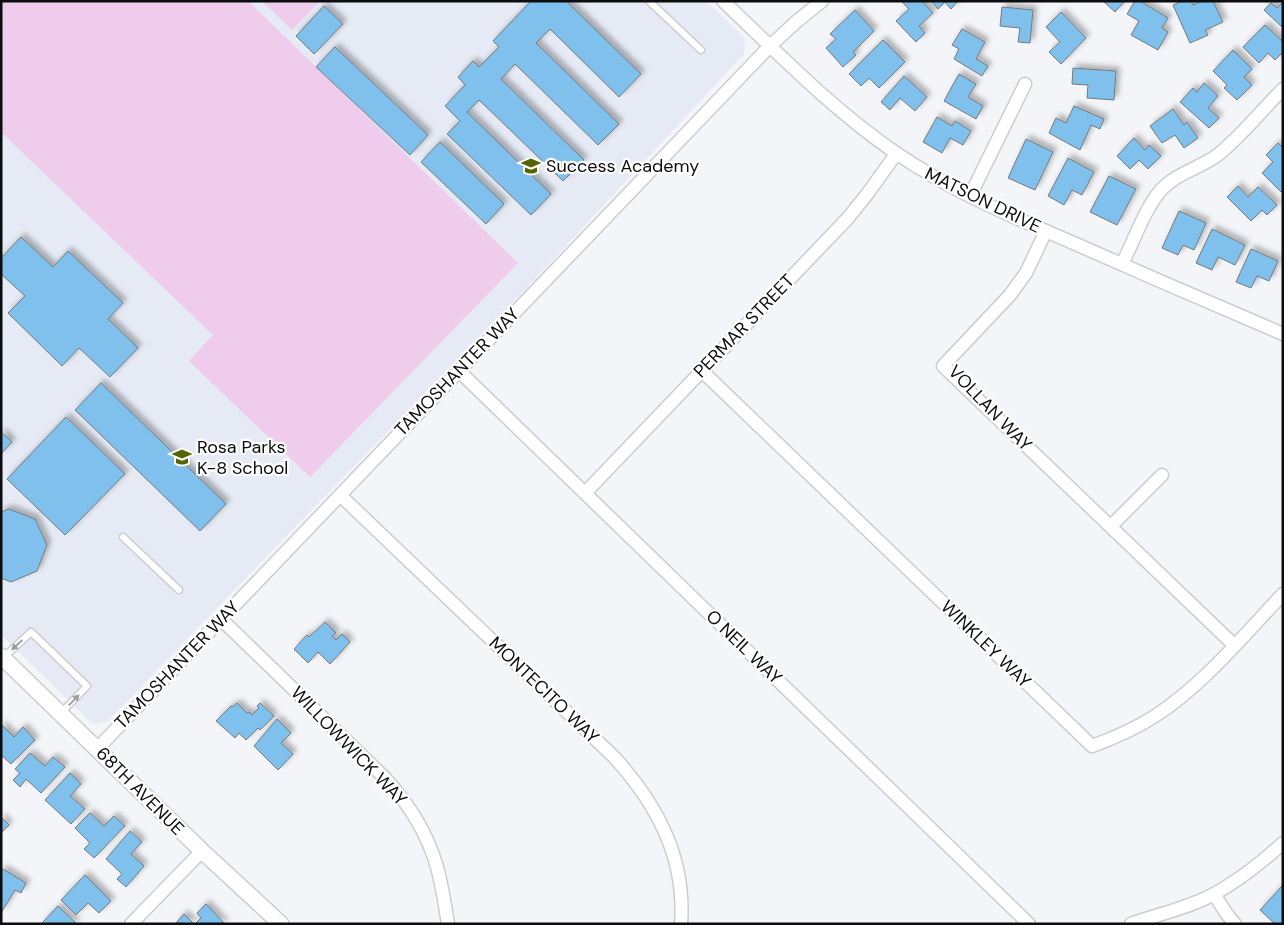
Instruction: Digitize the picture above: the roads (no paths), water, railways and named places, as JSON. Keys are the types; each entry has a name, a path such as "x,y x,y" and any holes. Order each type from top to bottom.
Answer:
{"street":[{"name":"MATSON DRIVE","path":"724,1 825,98 896,154 929,174 970,196 1046,231 1283,334"},
{"name":"TAMOSHANTER WAY","path":"98,748 770,46 822,1"},
{"path":"970,196 1025,84"},
{"path":"1122,264 1153,200 1162,189 1175,178 1204,164 1219,154 1283,88"},
{"name":"PERMAR STREET","path":"586,494 848,218 896,154"},
{"name":"VOLLAN WAY","path":"1046,231 1026,273 1010,296 943,366 1234,645"},
{"name":"O NEIL WAY","path":"459,371 1029,924"},
{"name":"WINKLEY WAY","path":"702,371 1092,746 1125,733 1155,716 1179,699 1201,679 1283,594"},
{"path":"1111,526 1162,475"},
{"name":"MONTECITO WAY","path":"340,495 614,757 634,779 662,824 673,852 679,882 682,912 681,924"},
{"name":"WILLOWWICK WAY","path":"221,619 402,796 417,818 429,842 438,868 448,924"},
{"name":"68TH AVENUE","path":"2,657 98,748 202,851 281,924"},
{"path":"1131,924 1189,905 1214,894 1259,864 1283,844"},
{"path":"131,924 202,851"},
{"path":"1214,894 1235,924"}],"lane":[{"path":"649,1 700,50"},
{"path":"123,537 179,590"},
{"path":"2,657 30,632 87,686 61,713"}],"place":[{"name":"Success Academy","path":"531,166"},
{"name":"Rosa Parks K-8 School","path":"182,457"}]}
